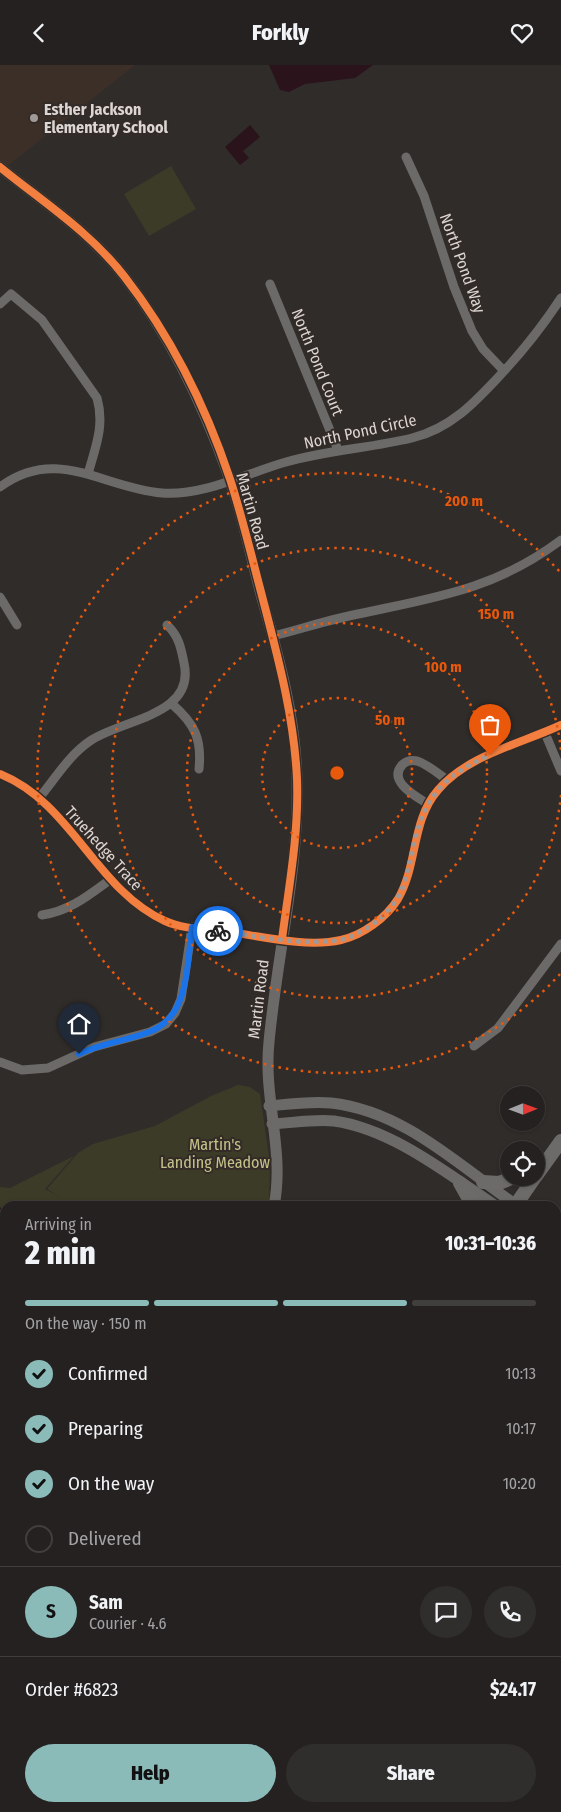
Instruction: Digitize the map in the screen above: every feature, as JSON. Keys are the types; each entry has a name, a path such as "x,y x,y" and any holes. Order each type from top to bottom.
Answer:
{"main road":[{"path":"545,1155 558,1145"},
{"path":"545,1164 558,1145"},
{"path":"483,1182 500,1183"},
{"path":"460,1183 470,1201"},
{"path":"519,1201 530,1186"}],"street":[{"name":"North Pond Way","path":"406,157 424,196 454,287 472,331 483,349 504,371"},
{"name":"Martin Road","path":"0,167 75,225 123,275 150,314 189,381 211,428 230,480 273,636 290,710 297,780 295,843 268,1044 270,1106 278,1170 275,1201"},
{"name":"North Pond Court","path":"270,285 338,450"},
{"path":"0,303 10,294 42,320 97,398 101,413 101,429 88,474"},
{"name":"North Pond Circle","path":"230,480 287,461 338,450 413,438 438,429 472,406 526,347 561,299"},
{"path":"0,487 27,472 57,468 88,474 136,489 164,493 195,490 230,480"},
{"path":"273,636 335,619 445,596 488,582 518,569 561,540"},
{"path":"0,597 17,625"},
{"path":"39,798 71,758 89,741 111,729 160,712 172,704 182,688 186,669 179,641 167,625"},
{"path":"172,704 186,716 196,732 201,751 199,769"},
{"name":"Truehedge Trace","path":"0,774 24,787 39,798 58,816 129,899 147,913 168,922 192,927 315,943 341,940 363,931 384,916 398,899 406,882 418,827 428,805 447,780 472,763 561,725"},
{"path":"545,733 561,771"},
{"path":"428,805 400,783 398,774 402,765 410,760 419,761 447,780"},
{"path":"42,915 57,913 72,907 111,879"},
{"path":"0,1062 22,1070 48,1068 94,1047 150,1032 166,1024 175,1013 182,999 192,927"},
{"path":"474,1046 498,1028 561,944"},
{"path":"270,1106 329,1103 375,1112 412,1131 509,1201"},
{"path":"272,1124 332,1121 355,1125 377,1132 488,1201"}],"shaded area":[{"name":"Esther Jackson Elementary School","path":"0,65 135,65 0,172"},
{"path":"269,65 373,65 355,78 305,84 289,92 280,90"},
{"path":"250,125 260,137 243,151 249,158 240,165 225,147"}],"green space":[{"path":"171,166 196,209 149,236 124,194"},
{"name":"Martin's Landing Meadow","path":"238,1085 250,1087 260,1094 270,1163 269,1201 0,1201 0,1187 10,1188 74,1156 45,1189 60,1197 47,1189 78,1153 93,1144 155,1126 211,1096"}],"cycle path":[{"path":"0,167 96,245 111,260 141,299 157,322 198,399 230,479 284,685 295,755 297,779 296,819 293,859 282,939"},
{"path":"0,774 25,787 46,805 66,825 101,869 120,889 141,907 165,921 186,927 298,942 328,942 349,938 366,930 393,906 398,899 409,872 423,815 429,802 450,778 495,751 561,725"}],"way so far":[{"path":"218,931 315,943 341,940 363,931 384,916 398,899 411,867 418,827 436,791 460,770 490,755"}],"place":[{"name":"Esther Jackson Elementary School","path":"34,118"}],"route":[{"path":"79,1054 111,1041 150,1032 166,1024 175,1013 182,999 192,927 218,931"}]}
